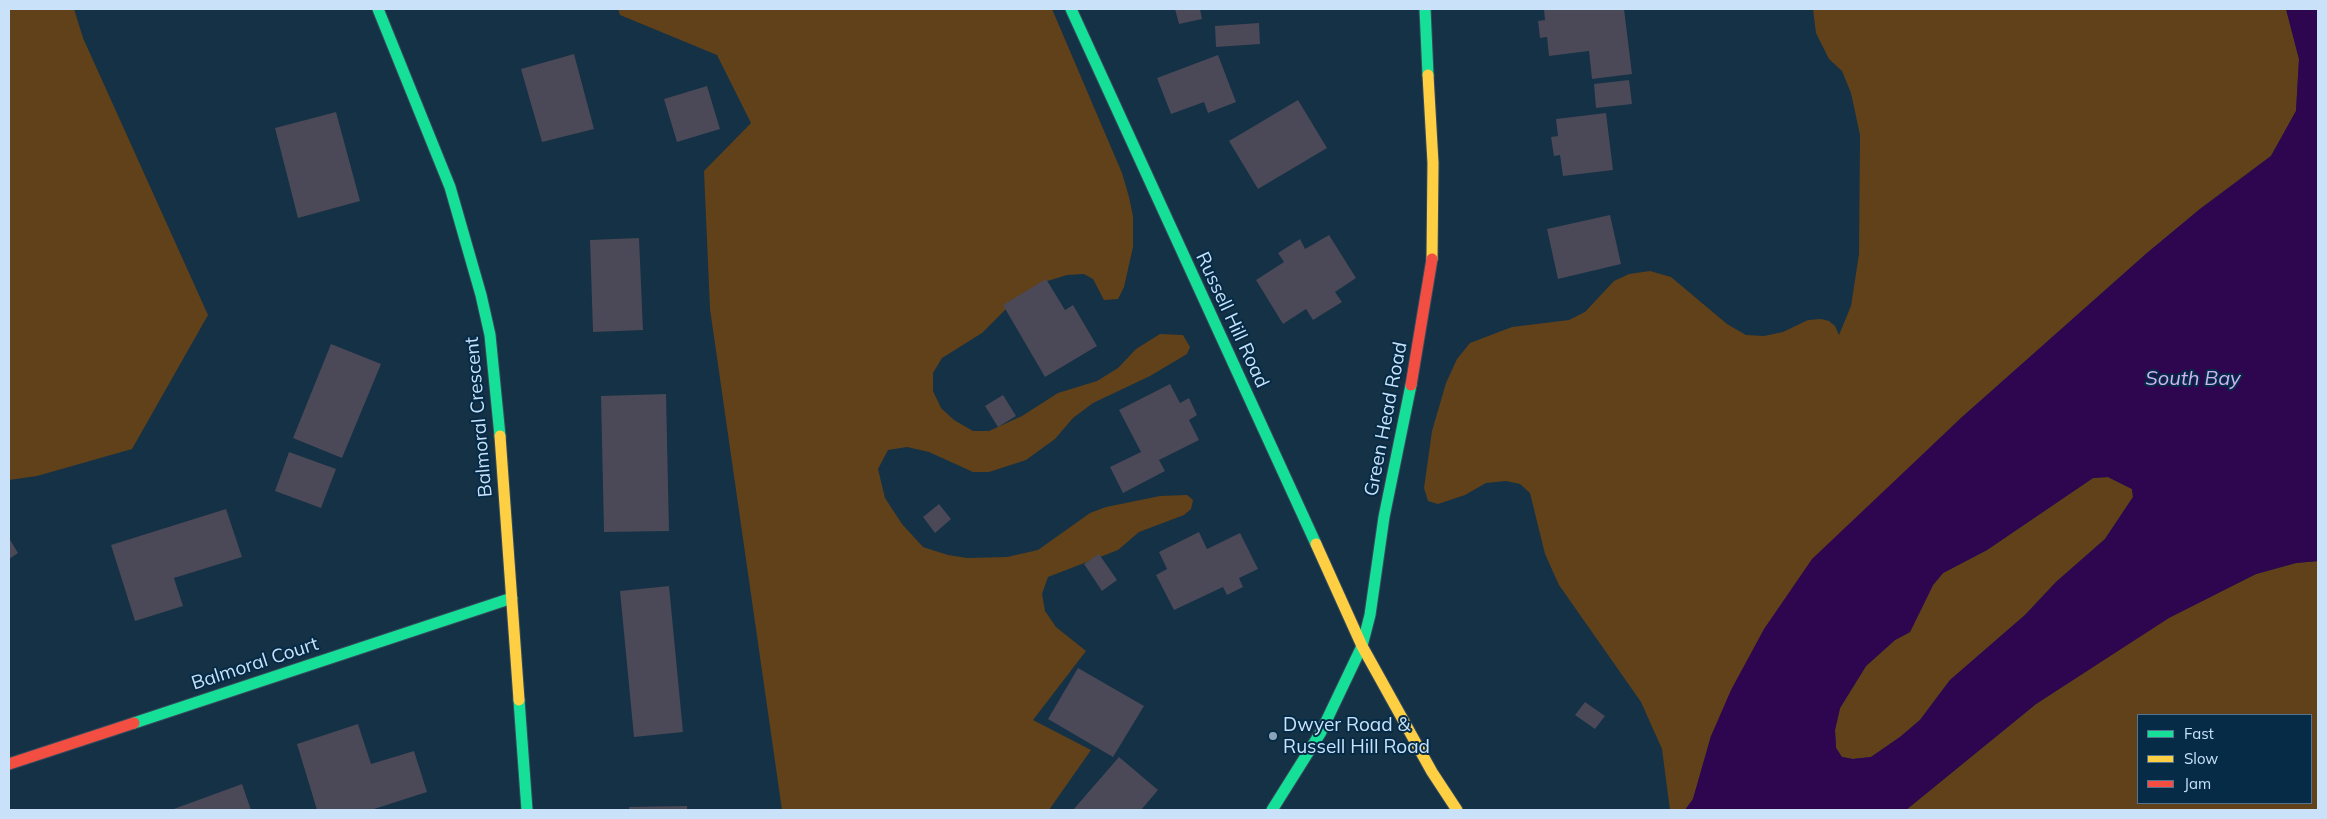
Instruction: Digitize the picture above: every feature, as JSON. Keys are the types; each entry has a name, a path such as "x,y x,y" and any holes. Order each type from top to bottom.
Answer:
{"street":[{"name":"Balmoral Crescent","path":"378,9 450,187 481,295 494,361 527,810"},
{"name":"Russell Hill Road","path":"1071,9 1362,646"},
{"name":"Green Head Road","path":"1272,810 1321,732 1362,646 1374,590 1392,471 1421,334 1432,261 1434,163 1425,9"},
{"name":"Balmoral Court","path":"9,764 512,598"},
{"path":"1362,646 1432,772 1457,810"}],"shaded area":[{"path":"9,9 74,9 83,38 208,315 132,449 37,476 9,480"},
{"path":"618,9 1052,9 1122,173 1129,197 1133,216 1133,247 1124,287 1118,299 1104,300 1093,279 1084,274 1067,275 1041,283 1007,308 982,333 942,358 933,373 933,391 941,408 954,420 973,431 989,431 1022,416 1058,393 1097,381 1118,368 1136,349 1160,334 1183,335 1190,347 1187,354 1150,376 1093,403 1073,418 1055,439 1026,460 989,472 973,472 929,452 907,447 888,450 878,469 885,498 902,524 923,547 948,555 967,558 1007,557 1038,550 1090,513 1106,507 1160,496 1187,495 1193,500 1191,509 1184,515 1139,532 1118,550 1048,577 1042,594 1045,611 1056,627 1086,651 1033,720 1091,750 1049,810 782,810 710,309 704,171 751,123 717,55 620,15"},
{"path":"1813,9 2286,9 2299,59 2296,111 2271,156 2200,209 2147,253 1961,418 1877,499 1711,736 1693,799 1685,810 1670,810 1662,749 1641,702 1559,585 1545,554 1530,493 1520,484 1506,481 1486,483 1465,495 1438,504 1428,501 1424,488 1432,431 1446,383 1457,359 1470,343 1512,327 1569,320 1585,312 1614,281 1629,274 1650,271 1671,277 1727,324 1746,335 1764,336 1783,332 1808,320 1821,319 1829,321 1835,326 1839,335 1851,306 1859,254 1860,135 1851,93 1842,71 1829,59 1816,33"},
{"path":"2108,477 2132,489 2133,497 2105,539 2056,582 2025,615 1950,680 1920,720 1900,737 1871,757 1853,759 1842,757 1836,748 1835,730 1840,708 1866,666 1895,640 1910,632 1933,585 1943,573 1987,550 2093,478"},
{"path":"2318,561 2318,810 1906,810 2036,704 2169,617 2256,574 2296,563"}],"water":[{"name":"South Bay","path":"2286,9 2318,9 2318,561 2296,563 2256,574 2169,618 2036,704 1906,810 1685,810 1693,799 1711,736 1731,690 1764,629 1812,559 1961,418 2147,253 2200,209 2271,156 2296,111 2299,59","holes":["2108,477 2132,489 2133,497 2105,539 2056,582 2025,615 1950,680 1920,720 1900,737 1871,757 1853,759 1842,757 1836,748 1835,730 1840,708 1866,666 1895,640 1910,632 1933,585 1943,573 1987,550 2093,478"]}],"building":[{"path":"1175,9 1200,9 1202,19 1179,24"},
{"path":"1544,9 1624,9 1632,74 1592,79 1589,51 1549,56 1547,37 1540,38 1538,21 1545,20"},
{"path":"1259,23 1260,44 1216,47 1215,26"},
{"path":"574,54 594,129 542,142 521,69"},
{"path":"1218,55 1236,102 1208,113 1204,102 1171,114 1157,78"},
{"path":"1629,80 1632,104 1596,108 1594,84"},
{"path":"707,86 720,129 677,142 664,99"},
{"path":"1298,100 1327,148 1258,189 1229,141"},
{"path":"336,112 360,201 298,218 275,128"},
{"path":"1606,113 1613,170 1563,176 1560,155 1554,156 1551,137 1558,136 1556,119"},
{"path":"1610,215 1621,264 1558,279 1547,229"},
{"path":"1329,235 1356,278 1335,292 1342,302 1313,320 1306,309 1283,324 1256,280 1284,262 1278,253 1300,239 1305,249"},
{"path":"639,238 643,330 593,332 590,240"},
{"path":"1046,279 1065,310 1073,305 1097,346 1045,377 1003,305"},
{"path":"331,344 381,364 342,458 293,438"},
{"path":"1170,384 1180,403 1189,398 1197,415 1189,420 1199,440 1159,460 1165,471 1123,493 1110,467 1141,452 1119,410"},
{"path":"666,394 669,531 604,532 601,396"},
{"path":"1003,395 1016,416 998,427 985,406"},
{"path":"289,452 336,469 321,508 275,491"},
{"path":"939,504 951,519 935,533 923,517"},
{"path":"226,509 242,557 174,578 183,606 135,621 111,545"},
{"path":"1199,532 1207,549 1240,533 1258,569 1239,578 1243,587 1227,595 1223,587 1174,610 1156,575 1167,569 1159,552"},
{"path":"9,538 18,553 9,559"},
{"path":"1099,554 1117,580 1102,591 1084,564"},
{"path":"669,586 683,732 634,737 620,591"},
{"path":"1078,668 1144,706 1113,757 1048,719"},
{"path":"1585,702 1605,716 1595,729 1575,715"},
{"path":"358,724 371,764 414,751 427,792 371,810 317,810 297,744"},
{"path":"1119,757 1158,790 1141,810 1073,810"},
{"path":"242,784 251,810 171,810"},
{"path":"687,806 687,810 629,810 629,807"}],"traffic: fast":[{"path":"378,9 450,187 481,295 490,335 500,436"},
{"path":"1071,9 1316,544"},
{"path":"1425,9 1428,75"},
{"path":"1272,810 1321,732 1362,646 1370,615 1384,517 1411,385"},
{"path":"134,723 512,598"},
{"path":"519,700 527,810"}],"traffic: slow":[{"path":"1428,75 1433,163 1432,259"},
{"path":"500,436 519,700"},
{"path":"1316,544 1362,646 1432,772 1457,810"}],"traffic: jam":[{"path":"1411,385 1432,259"},
{"path":"9,764 134,723"}],"place":[{"name":"Dwyer Road & Russell Hill Road","path":"1273,736"}]}
